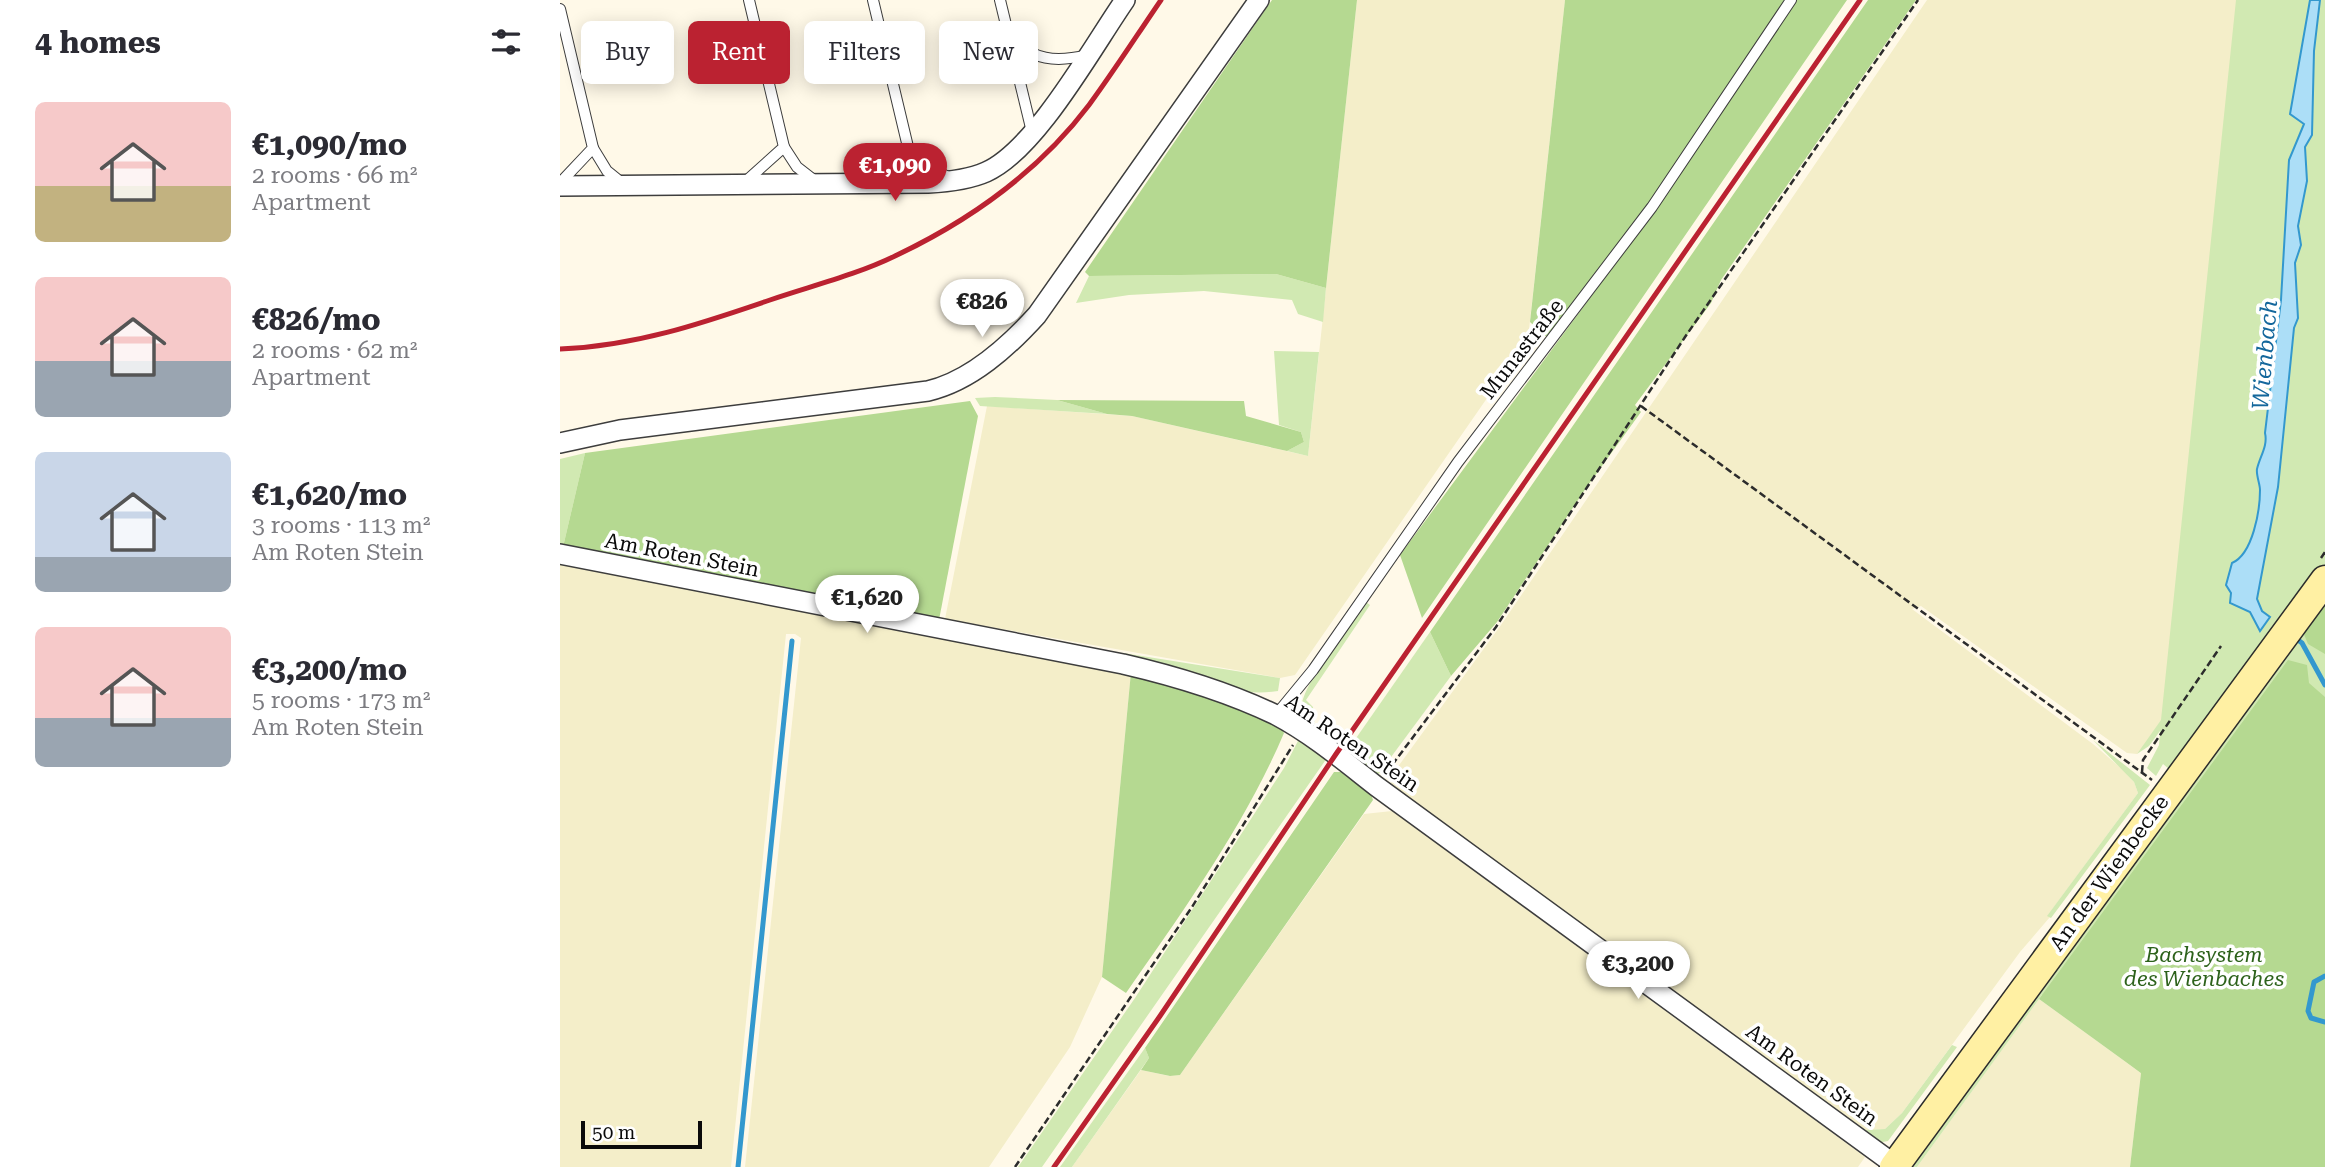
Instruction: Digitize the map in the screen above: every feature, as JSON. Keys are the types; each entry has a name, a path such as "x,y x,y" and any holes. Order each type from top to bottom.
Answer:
{"street":[{"path":"560,443 620,430 928,391 962,378 1004,348 1037,315 1259,0"},
{"path":"560,184 955,181 986,172 1006,159 1032,133 1124,1"},
{"name":"Am Roten Stein","path":"560,554 1131,666 1221,693 1276,715 1301,730 1495,870 1895,1166"},
{"name":"An der Wienbecke","path":"1895,1166 2325,580"}],"lane":[{"path":"749,0 785,147 797,167 819,183"},
{"path":"873,0 908,147 929,167 955,181"},
{"path":"1000,0 1005,21"},
{"name":"Munastraße","path":"1276,715 1313,670 1458,462 1567,323 1652,208 1791,0"},
{"path":"560,9 593,148 607,171 624,185"},
{"path":"1038,57 1063,61 1088,54"},
{"path":"1020,84 1032,133"},
{"path":"743,183 785,147"},
{"path":"875,183 908,147"},
{"path":"560,184 593,148"}],"path":[{"path":"1376,786 1496,627 1685,337 1918,0"},
{"path":"1641,406 2135,768"},
{"path":"2142,772 2143,760 2221,646"},
{"path":"1015,1167 1192,906 1301,730"}],"shaded area":[{"path":"1357,0 1565,0 1528,339 1295,675 1280,678 945,619 987,406 1132,416 1308,456"},
{"path":"1927,0 2275,0 2210,648 2144,746 2137,754 2127,753 1921,606 1912,609 2093,744 2123,770 2134,782 2138,793 2048,915 2050,917 2020,952 1902,1113 1885,1129 1864,1130 1395,791 1389,779 1501,625"},
{"path":"560,561 1131,672 1102,977 1070,1047 989,1167 745,1167 801,638 795,634 786,634 731,1167 560,1167"},
{"path":"1392,811 1865,1157 1858,1167 1072,1167 1141,1070 1169,1076 1180,1075 1364,814"},
{"path":"2039,999 2141,1073 2130,1167 1917,1167"}],"green space":[{"path":"1272,0 1357,0 1326,288 1276,274 1089,276 1085,272"},
{"path":"1565,0 1785,0 1649,206 1548,338 1530,322"},
{"path":"1797,0 1847,0 1422,618 1400,555 1655,210"},
{"path":"1868,0 1916,0 1721,280 1711,303 1635,405 1641,412 1586,488 1497,622 1451,676 1430,632"},
{"name":"Bachsystem des Wienbaches","path":"2236,0 2325,0 2325,1167 2146,1077 2042,995 1917,1167 1905,1167 2168,778 2162,778 2169,769 2163,764 2156,776 2147,768 2159,745 2160,731 2149,746 2137,754 2161,720"},
{"path":"1276,274 1326,288 1323,322 1298,314 1292,300 1204,291 1129,295 1076,303 1089,276"},
{"path":"1274,351 1319,352 1308,456 1287,451 1304,442 1301,432 1279,425"},
{"path":"975,398 1057,400 1107,414 980,406"},
{"path":"1057,400 1244,401 1246,416 1301,432 1304,442 1287,451 1132,416 1107,414"},
{"path":"970,401 978,416 939,620 563,547 585,453"},
{"path":"585,453 563,547 560,546 560,459"},
{"path":"1366,602 1370,605 1306,700 1313,707 1316,733 1301,717 1306,691 1325,658"},
{"path":"2325,602 2325,654 2308,644 2303,632"},
{"path":"1430,632 1451,676 1377,776 1345,754"},
{"path":"1123,653 1280,678 1278,691 1239,691 1219,687"},
{"path":"2288,660 2307,665 2309,683 2325,697 2325,1167 2130,1167 2141,1073 2039,999"},
{"path":"1131,672 1169,682 1280,726 1284,733 1269,767 1232,834 1126,993 1102,977"},
{"path":"1299,739 1327,758 1042,1167 1018,1167 1135,998 1284,768"},
{"path":"2093,740 2150,785 2051,918 2047,916 2138,793 2134,782"},
{"path":"1334,772 1341,772 1371,794 1373,800 1180,1075 1170,1076 1141,1070 1149,1058 1145,1048"},
{"path":"1952,1045 1957,1047 1888,1141 1877,1143 1821,1101 1864,1130 1885,1129 1902,1113"},
{"path":"1145,1048 1149,1058 1072,1167 1060,1167"}],"water":[{"name":"Wienbach","path":"2310,0 2320,0 2314,51 2312,135 2305,147 2307,181 2298,226 2301,245 2295,263 2298,318 2294,328 2278,487 2257,599 2262,611 2270,617 2260,631 2250,612 2230,603 2231,593 2226,585 2232,563 2245,551 2250,541 2259,509 2257,469 2265,442 2281,300 2289,160 2304,124 2290,114"}],"waterway":[{"name":"Wienbach","path":"2294,637 2302,643 2325,685"},
{"path":"738,1167 792,641"},
{"name":"Wienbach","path":"2325,976 2314,982 2308,1011 2311,1018 2325,1022"}],"railway":[{"path":"560,349 641,339 718,317 865,269 950,227 1001,192 1048,152 1089,105 1161,0"},
{"path":"1054,1167 1160,1016 1336,754 1860,0"}]}
